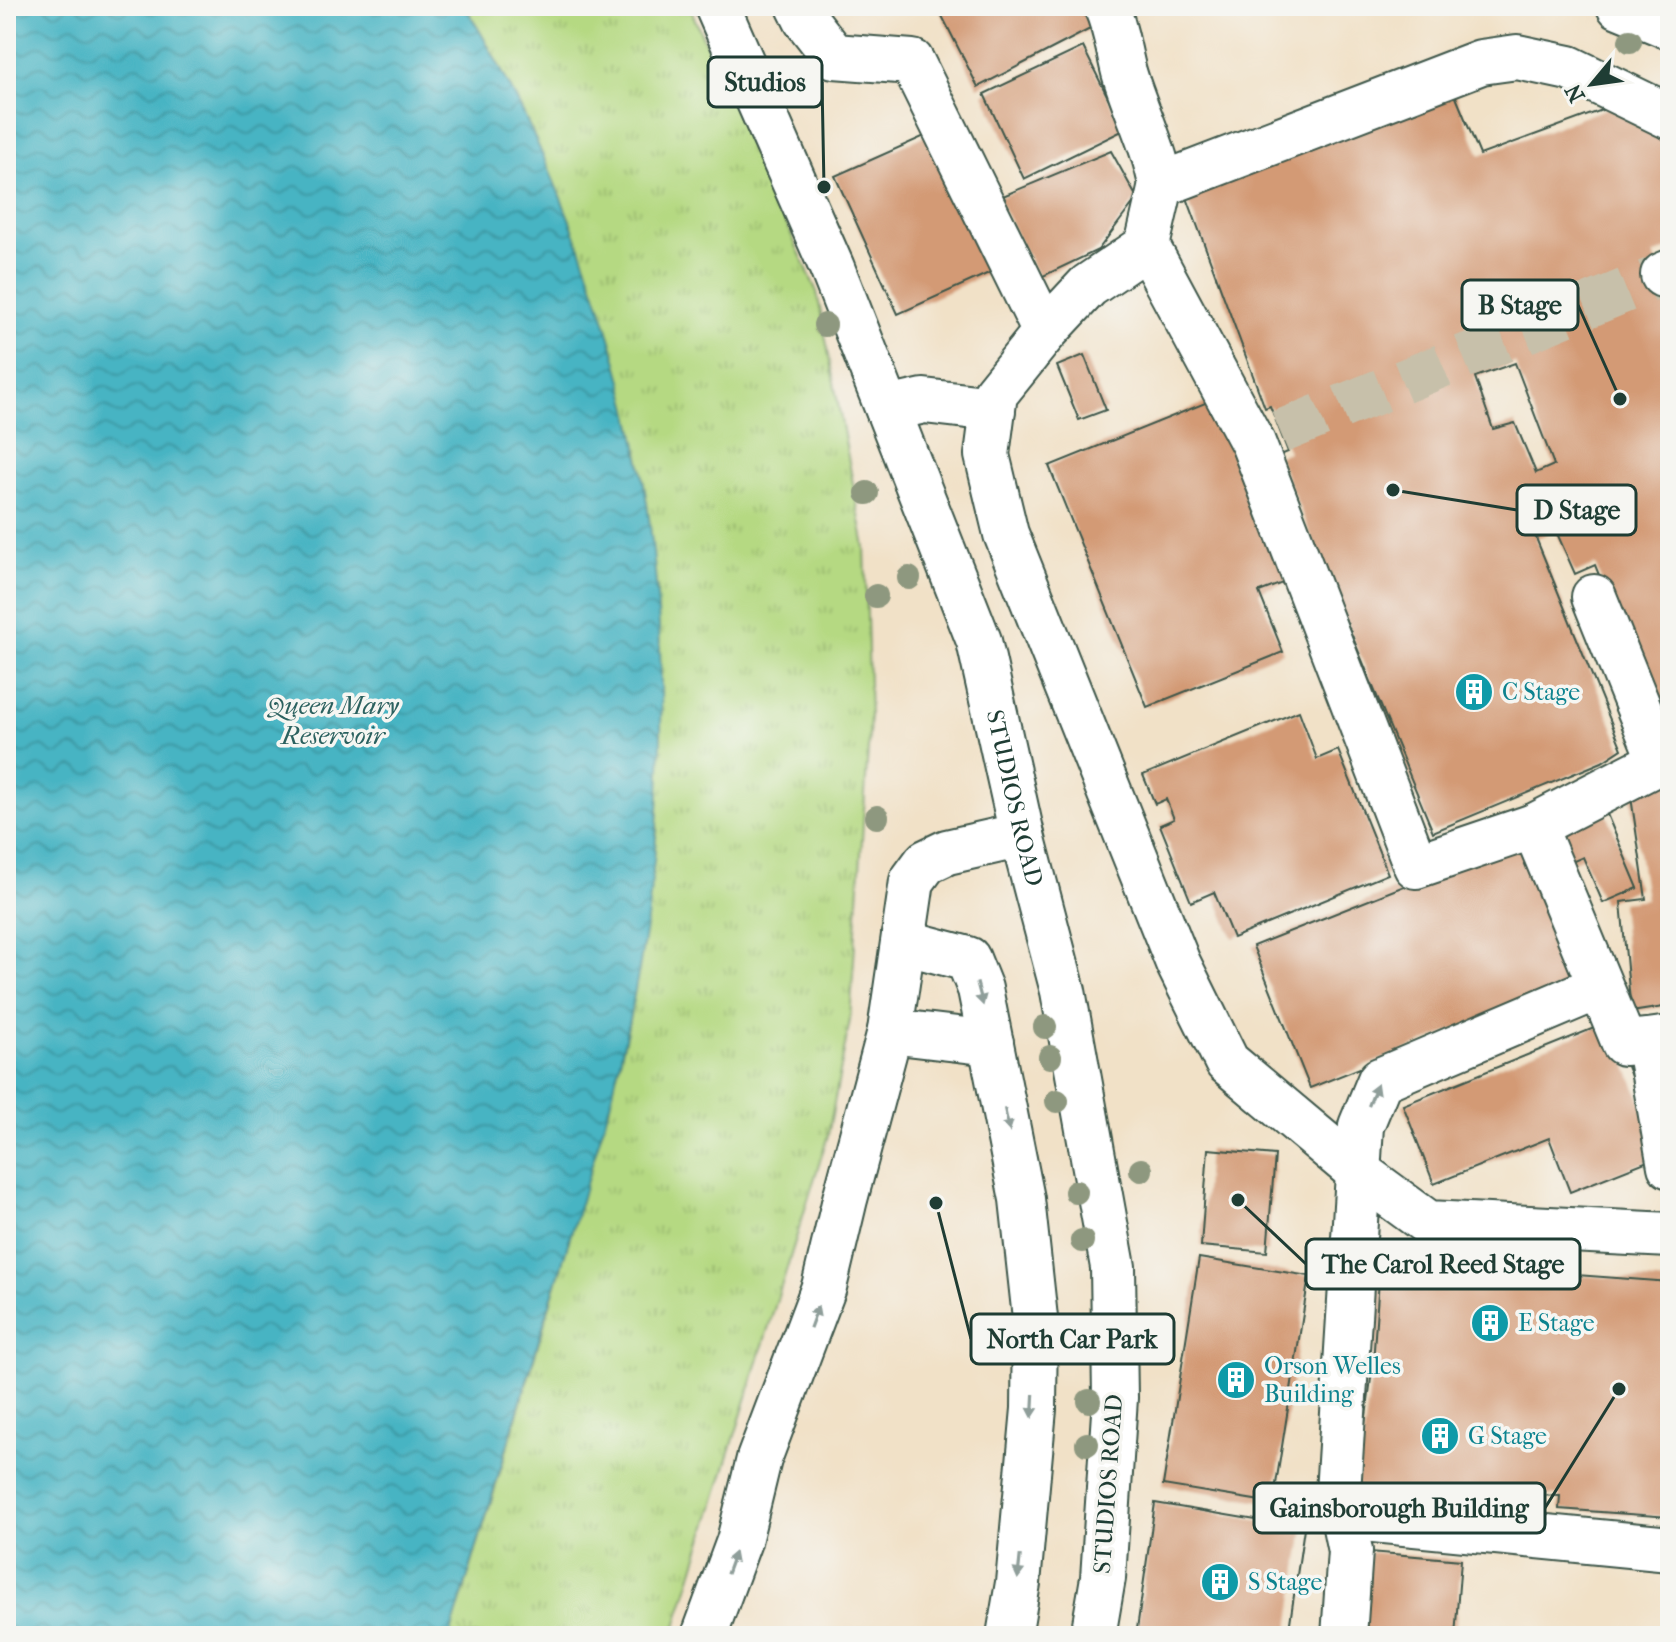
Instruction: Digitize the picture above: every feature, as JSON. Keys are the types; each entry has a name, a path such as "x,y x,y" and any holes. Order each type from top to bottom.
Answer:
{"street":[{"name":"STUDIOS ROAD","path":"717,6 832,268 979,641 1022,835 1063,991 1113,1267 1115,1398 1103,1578 1093,1636"},
{"path":"799,6 834,56 912,62 1045,332"},
{"path":"1106,6 1115,25 1124,71 1157,163 1161,185 1147,246 1088,286 1045,332 995,394 987,455 1006,534 1178,963 1227,1062 1357,1171 1428,1223 1670,1235"},
{"path":"1619,6 1670,27"},
{"path":"1161,185 1481,62 1517,57 1569,68 1670,117"},
{"path":"1147,246 1267,437 1416,866 1534,826 1666,762 1594,597"},
{"path":"888,409 924,401 993,409"},
{"path":"1534,826 1624,1043 1659,1039 1670,1166"},
{"path":"704,1636 739,1541 759,1459 824,1287 890,1031 912,881 926,862 947,852 1022,835"},
{"path":"904,935 919,946 968,959 980,989 1022,1199 1035,1318 1033,1423 1018,1583 1009,1636"},
{"path":"1344,1636 1350,1551 1338,1493 1361,1126 1380,1080 1599,987"},
{"path":"890,1031 991,1043"},
{"path":"1343,1517 1670,1549"}],"green space":[{"path":"465,6 689,6 817,292 865,547 870,719 850,1020 828,1135 673,1636 450,1636 554,1294 626,1036 649,887 659,761 660,698 654,571 644,485 636,441 607,333 579,248 546,165 508,84"}],"water":[{"name":"Queen Mary Reservoir","path":"6,6 465,6 497,62 555,183 602,310 620,375 636,439 647,503 660,650 659,799 647,922 610,1104 450,1636 6,1636"}],"building":[{"path":"937,6 1083,6 1094,27 978,87"},
{"path":"1083,47 1124,130 1024,179 984,94"},
{"path":"1451,85 1480,155 1621,103 1670,127 1670,248 1654,255 1670,293 1670,736 1665,738 1595,565 1575,574 1556,531 1536,538 1622,749 1602,762 1433,832 1278,456 1288,452 1270,406 1265,408 1186,195","holes":["1515,363 1554,465 1536,473 1515,423 1493,429 1475,377"]},
{"path":"938,130 1000,268 898,314 835,176"},
{"path":"1111,151 1137,198 1098,250 1039,278 998,198"},
{"path":"1084,355 1106,410 1079,420 1057,366"},
{"path":"1220,397 1293,579 1259,592 1283,652 1147,707 1049,466"},
{"path":"1299,711 1317,759 1338,750 1388,874 1233,938 1214,892 1191,902 1160,825 1174,819 1166,799 1155,804 1143,775"},
{"path":"1670,769 1670,1006 1631,1012 1621,902 1646,899 1630,790"},
{"path":"1606,812 1638,888 1603,903 1583,857 1567,864 1554,832"},
{"path":"1530,836 1587,977 1310,1088 1253,946"},
{"path":"1609,1022 1663,1155 1570,1192 1549,1138 1434,1184 1403,1105"},
{"path":"1208,1149 1275,1155 1267,1252 1201,1246"},
{"path":"1381,1252 1535,1261 1534,1275 1670,1282 1670,1517 1559,1509 1560,1496 1510,1494 1508,1510 1356,1494 1373,1363"},
{"name":"Orson Welles Building","path":"1199,1258 1309,1276 1273,1503 1163,1485"},
{"name":"S Stage","path":"1155,1503 1304,1528 1288,1636 1136,1636"},
{"path":"1370,1552 1461,1560 1455,1636 1362,1636"}],"tunnel":[{"path":"1280,432 1663,275"}],"place":[{"name":"Studios","path":"824,187"},
{"name":"B Stage","path":"1620,399"},
{"name":"D Stage","path":"1393,490"},
{"name":"C Stage","path":"1474,692"},
{"name":"The Carol Reed Stage","path":"1238,1200"},
{"name":"North Car Park","path":"936,1203"},
{"name":"E Stage","path":"1490,1323"},
{"name":"Orson Welles Building","path":"1236,1380"},
{"name":"Gainsborough Building","path":"1619,1389"},
{"name":"G Stage","path":"1440,1436"},
{"name":"S Stage","path":"1220,1582"}]}
